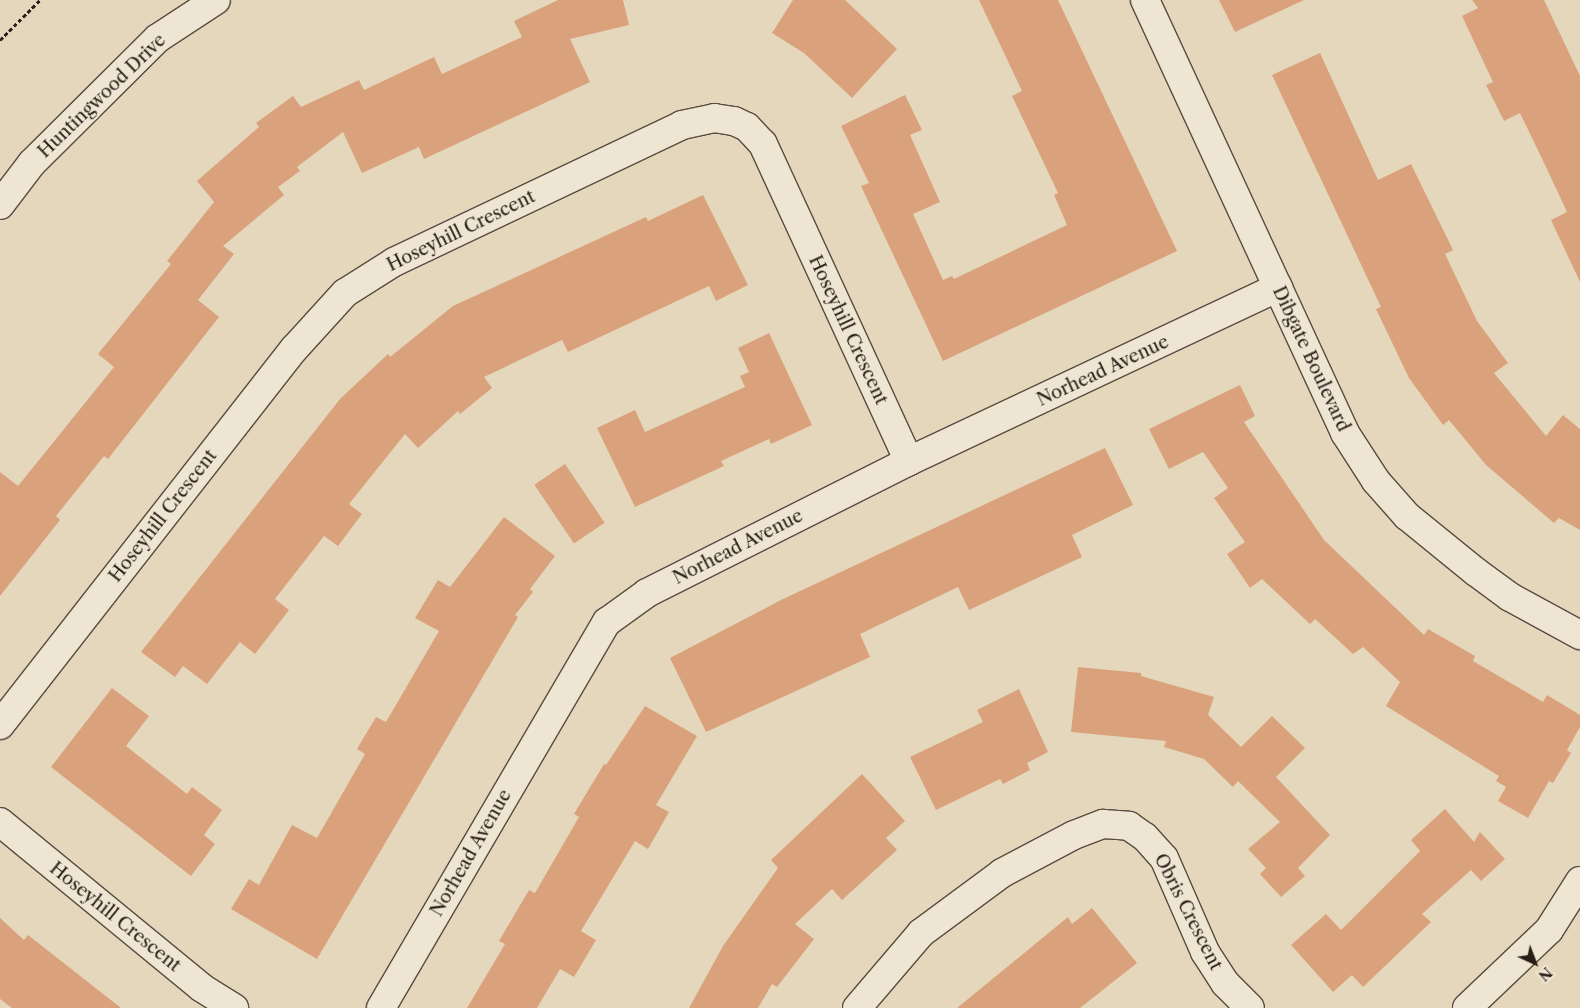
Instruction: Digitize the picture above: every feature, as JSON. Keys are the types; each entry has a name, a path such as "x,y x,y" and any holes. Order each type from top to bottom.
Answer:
{"street":[{"name":"Huntingwood Drive","path":"0,206 32,163 158,38 216,0"},
{"name":"Dibgate Boulevard","path":"1145,0 1345,433 1376,481 1407,516 1468,567 1510,597 1580,634"},
{"name":"Hoseyhill Crescent","path":"0,725 294,349 345,293 394,262 682,125 714,118 734,121 747,127 763,144 909,461"},
{"name":"Norhead Avenue","path":"381,1008 607,622 647,593 909,461 1278,287"},
{"name":"Hoseyhill Crescent","path":"0,822 202,988 234,1008"},
{"name":"Obris Crescent","path":"857,1008 864,996 928,928 1002,873 1074,835 1103,824 1129,826 1145,837 1164,858 1205,952 1226,982 1250,1008"},
{"path":"1467,1008 1549,930 1580,881"}],"path":[{"path":"0,40 40,0"}],"building":[{"path":"558,0 623,0 629,25 570,39 590,82 424,159 419,147 362,173 343,132 297,167 300,171 278,187 284,195 223,246 234,254 198,300 219,317 108,459 104,456 56,516 60,520 0,596 0,472 18,486 114,367 98,354 171,264 167,261 214,202 197,181 259,127 256,123 293,96 301,107 359,80 364,90 434,57 442,74 522,37 514,21"},
{"path":"793,0 845,0 897,49 852,98 804,53 772,33"},
{"path":"979,0 1058,0 1177,251 943,361 861,186 869,183 841,126 905,95 922,130 910,135 940,202 913,214 943,280 952,276 954,279 1067,225 1054,195 1058,193 1012,96 1022,91"},
{"path":"1219,0 1304,0 1235,32"},
{"path":"1472,0 1544,0 1580,76 1580,282 1551,220 1567,212 1546,167 1520,113 1504,121 1486,85 1493,82 1462,16 1478,8"},
{"path":"1320,53 1378,180 1411,164 1453,250 1445,254 1477,321 1508,363 1494,373 1546,436 1563,415 1580,429 1580,530 1559,518 1554,523 1486,465 1449,420 1443,425 1409,378 1376,309 1381,307 1272,75"},
{"path":"703,195 748,285 716,301 709,286 568,352 562,340 484,377 492,388 460,414 458,411 418,448 405,434 349,504 362,514 338,546 324,536 275,599 289,610 255,654 240,642 207,684 183,666 175,677 141,652 340,399 388,354 390,357 453,306 646,217 648,221"},
{"path":"769,333 812,425 771,444 769,439 721,461 724,466 635,507 597,428 635,410 645,432 745,387 740,376 749,372 738,348"},
{"path":"1240,385 1255,416 1244,422 1324,540 1424,635 1428,629 1475,656 1473,661 1543,702 1547,695 1580,715 1580,727 1567,750 1571,753 1553,783 1549,781 1528,818 1498,801 1506,787 1496,781 1499,776 1386,706 1400,682 1363,647 1353,654 1315,619 1310,624 1262,579 1250,588 1227,554 1245,542 1214,498 1228,488 1203,452 1169,469 1149,429"},
{"path":"1105,448 1133,505 1072,535 1082,557 969,610 958,587 860,634 870,657 706,732 670,658 781,600"},
{"path":"565,464 605,523 574,544 534,485"},
{"path":"504,517 555,556 530,589 533,592 515,615 518,617 317,959 231,909 249,879 259,885 292,825 317,838 365,754 357,749 376,717 386,722 439,631 415,618 438,580 450,587"},
{"path":"1078,667 1141,673 1141,676 1214,697 1208,715 1241,747 1272,716 1305,748 1276,777 1330,835 1298,868 1305,876 1281,897 1260,874 1266,868 1248,849 1280,822 1238,781 1233,787 1204,759 1164,747 1166,741 1071,732"},
{"path":"112,688 149,716 126,746 187,794 192,787 222,810 204,835 215,844 191,876 51,767"},
{"path":"1019,689 1048,752 1027,763 1030,770 1003,784 1000,779 936,810 910,757 983,722 977,710"},
{"path":"645,706 697,736 656,805 669,812 648,849 635,841 581,931 596,940 574,977 560,969 537,1008 467,1008 505,944 499,941 529,890 535,893 579,817 574,814 604,764 606,765"},
{"path":"862,774 905,821 886,838 897,850 842,900 832,889 795,924 814,939 777,987 772,984 758,1008 689,1008 723,946 778,868 771,860"},
{"path":"1445,809 1474,842 1480,832 1505,859 1481,881 1471,870 1422,914 1431,922 1363,987 1352,975 1333,992 1291,945 1326,914 1341,930 1420,851 1411,840"},
{"path":"1092,908 1137,963 1080,1008 957,1008 1068,917 1072,924"},
{"path":"0,918 24,940 28,935 121,1008 12,1008 0,999"}]}
